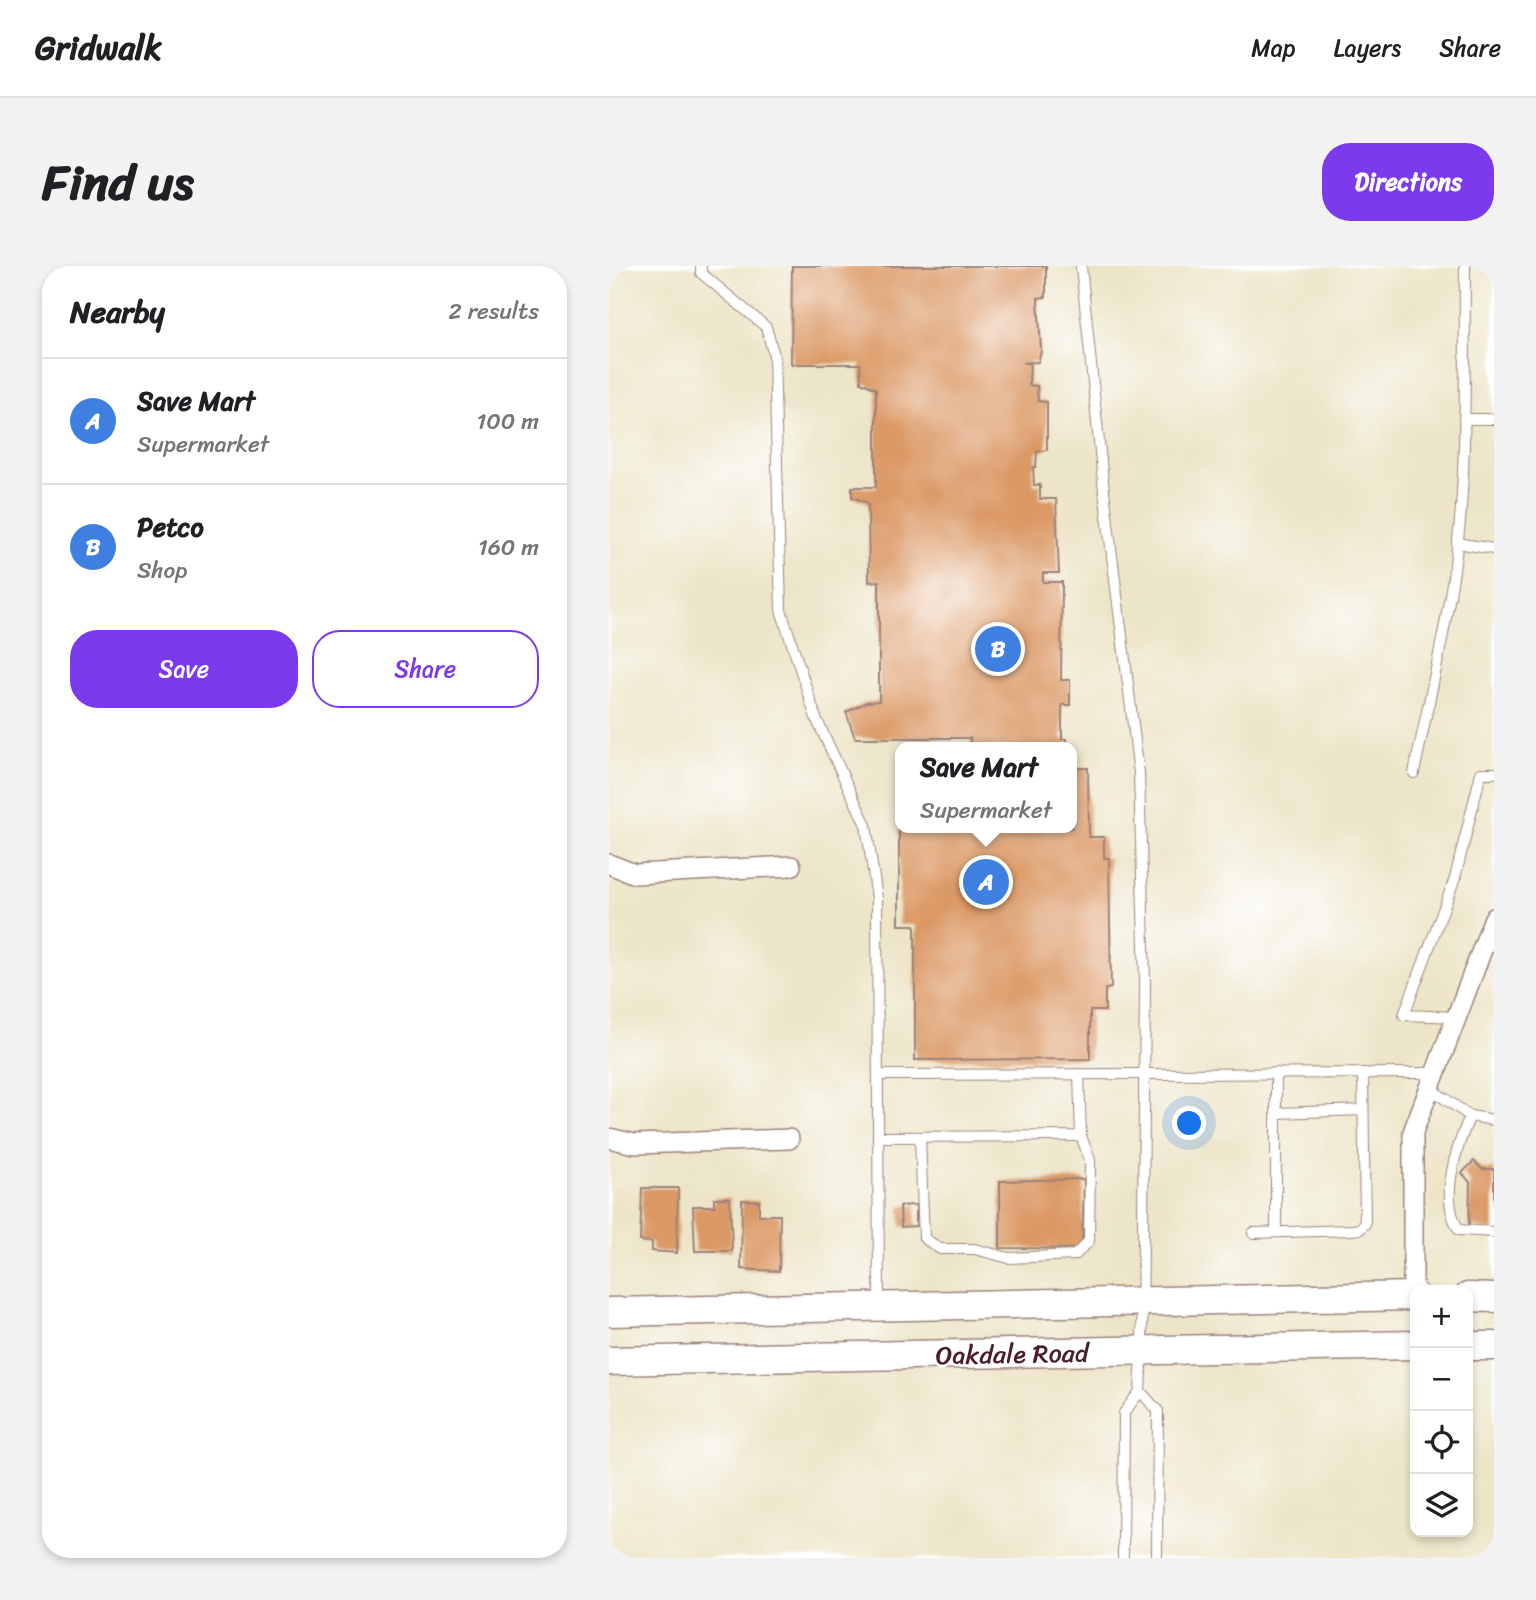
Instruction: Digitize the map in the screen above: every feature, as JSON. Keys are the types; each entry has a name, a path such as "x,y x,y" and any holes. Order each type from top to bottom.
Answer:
{"main road":[{"name":"Oakdale Road","path":"609,1312 1410,1296"},
{"path":"1473,1297 1494,1297"},
{"name":"Oakdale Road","path":"609,1361 1410,1345"},
{"path":"1473,1346 1494,1346"}],"street":[{"path":"609,864 635,874 791,866"},
{"path":"1414,1285 1413,1132 1494,918"},
{"path":"609,1138 635,1144 789,1139"}],"lane":[{"path":"701,266 701,273 766,327 774,355 781,610 816,718 866,825 877,898 879,1307"},
{"path":"1081,266 1104,491 1139,773 1144,1073 1142,1352 1140,1391 1124,1413 1123,1558"},
{"path":"1414,773 1457,543 1464,419 1465,266"},
{"path":"1464,419 1494,419"},
{"path":"1457,543 1494,549"},
{"path":"1457,1017 1404,1015 1455,878 1481,773 1494,773"},
{"path":"920,1137 924,1238 930,1245 974,1249 997,1256 1023,1258 1075,1255 1089,1241 1090,1160 1081,1136 1080,1073"},
{"path":"1276,1073 1276,1233"},
{"path":"878,1075 1363,1073 1432,1080 1470,1116 1494,1120"},
{"path":"1253,1233 1352,1230 1360,1229 1365,1224 1363,1073"},
{"path":"1276,1113 1363,1110"},
{"path":"1470,1116 1453,1165 1453,1220 1459,1230 1494,1232"},
{"path":"878,1138 1081,1136"},
{"path":"1140,1391 1157,1411 1157,1558"}],"building":[{"path":"792,266 1046,266 1046,297 1038,298 1041,351 1038,362 1023,363 1030,363 1029,385 1037,386 1038,401 1047,402 1047,450 1037,452 1036,467 1033,467 1034,485 1040,485 1040,499 1056,499 1059,573 1043,573 1043,582 1062,582 1061,680 1070,680 1070,705 1062,705 1062,739 1067,739 1067,742 970,742 970,738 855,738 846,712 867,702 879,701 879,581 869,582 868,503 852,497 852,487 876,487 876,389 861,382 860,364 791,364"},
{"path":"1077,768 1088,768 1089,837 1104,837 1104,858 1109,858 1111,988 1105,989 1105,1011 1090,1011 1090,1059 915,1060 915,925 899,925 899,833 1077,833"},
{"path":"1474,1161 1482,1169 1494,1169 1494,1231 1469,1226 1470,1182 1462,1173"},
{"path":"1084,1179 1082,1249 1000,1248 1000,1181"},
{"path":"642,1188 678,1188 677,1253 652,1251 652,1242 640,1241"},
{"path":"714,1198 730,1198 732,1251 695,1251 693,1206 714,1206"},
{"path":"742,1200 759,1201 759,1215 780,1215 779,1271 741,1269"},
{"path":"916,1205 916,1226 901,1227 900,1206"}],"place":[{"name":"Petco","path":"998,649"},
{"name":"Save Mart","path":"986,882"}]}
